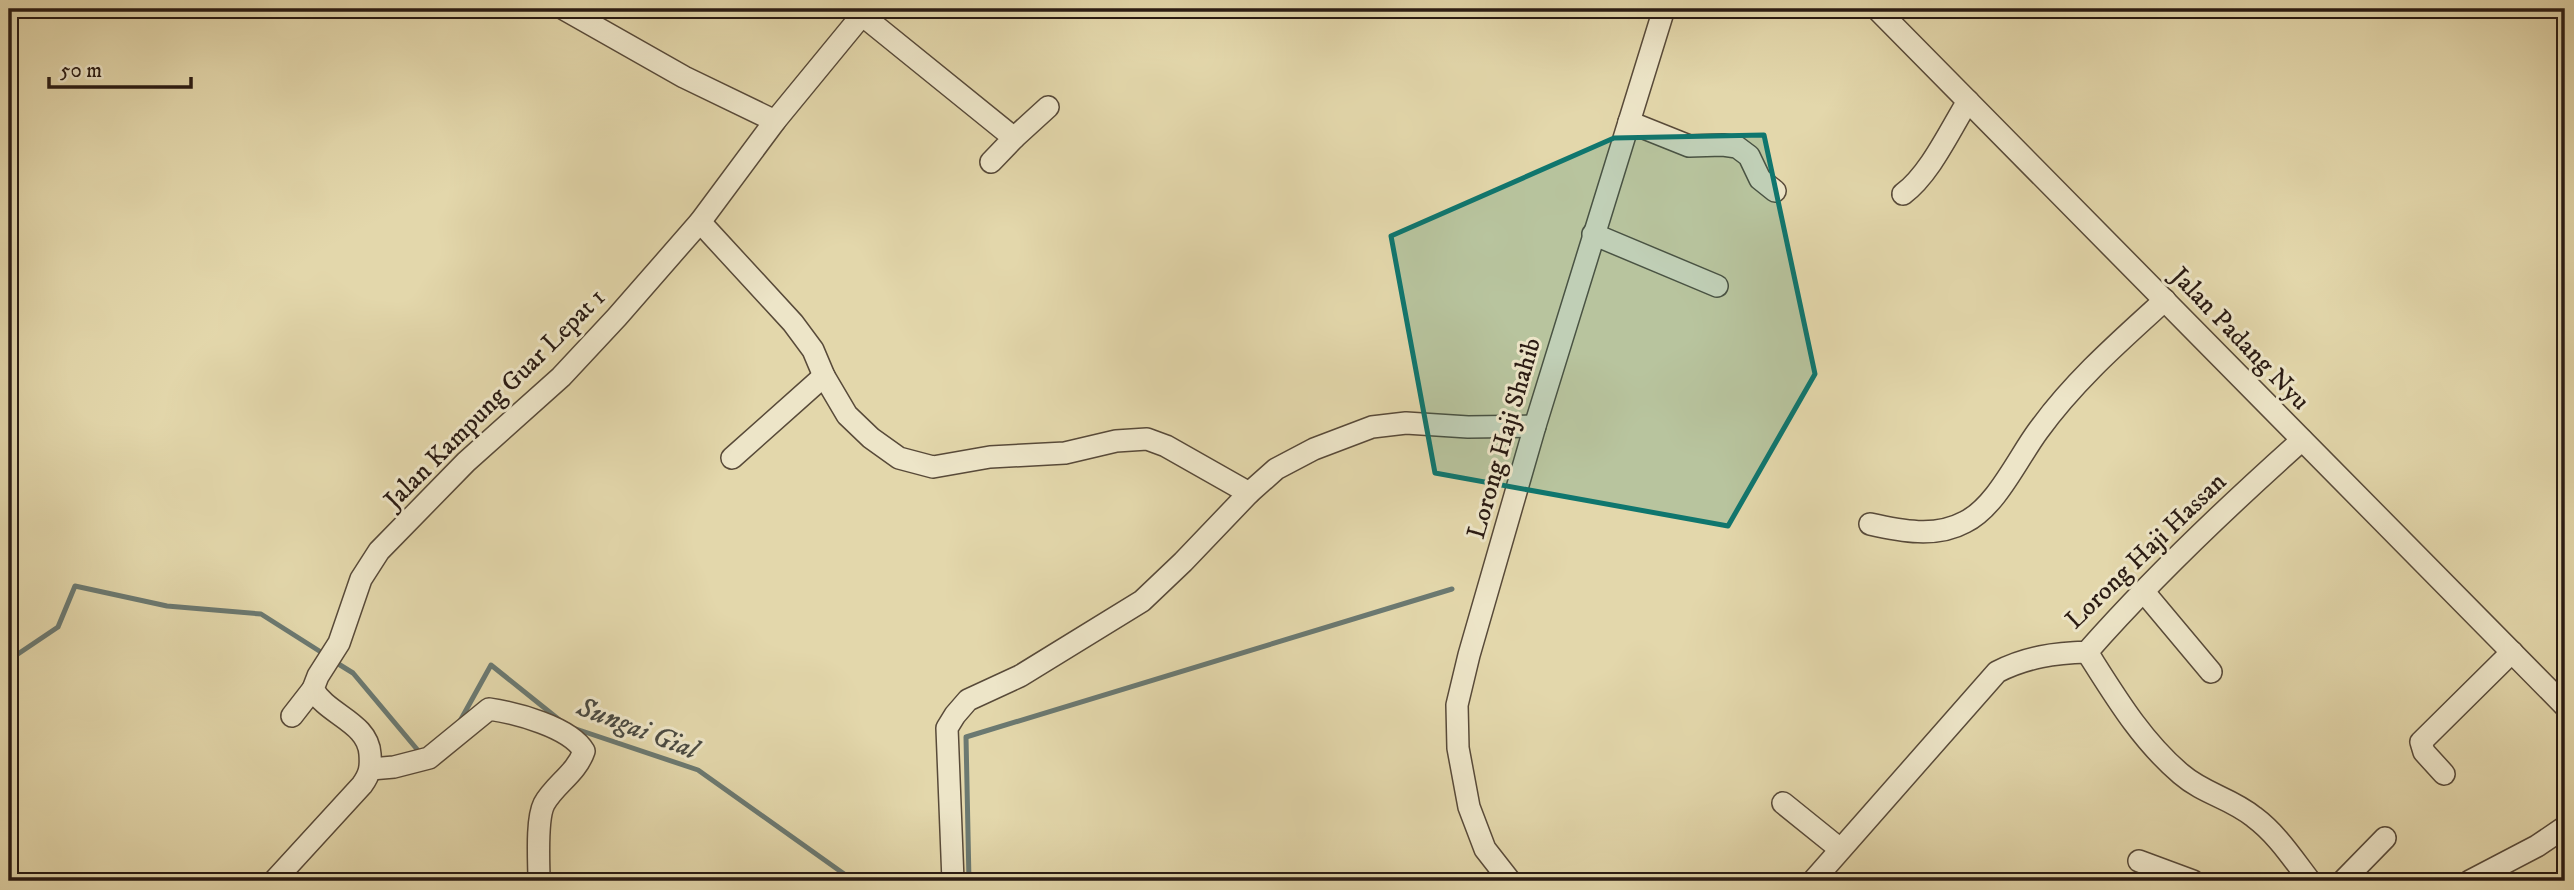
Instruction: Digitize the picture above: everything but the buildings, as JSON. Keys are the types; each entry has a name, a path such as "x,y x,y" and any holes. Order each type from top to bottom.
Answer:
{"street":[{"path":"564,9 684,77 775,121"},
{"name":"Lorong Haji Shahib","path":"1510,881 1485,849 1469,807 1458,748 1457,705 1469,654 1535,426 1664,9"},
{"name":"Jalan Padang Nyu","path":"1877,9 2565,706"},
{"path":"865,12 1014,138"},
{"name":"Jalan Kampung Guar Lepat 1","path":"292,716 313,690 317,676 339,643 358,586 379,551 466,462 561,377 617,317 700,222 775,121 865,12"},
{"path":"1903,194 1914,186 1925,171 1968,101"},
{"path":"991,162 1048,107"},
{"path":"1629,122 1689,146 1737,147 1749,156 1760,179 1775,191"},
{"path":"700,222 793,323 813,350 824,376 847,415 871,438 899,458 933,467 990,457 1065,453 1116,441 1147,439 1166,446 1249,493"},
{"path":"1593,234 1717,286"},
{"path":"1870,524 1925,532 1967,522 1991,499 2012,473 2038,431 2090,368 2165,300"},
{"path":"732,458 824,376"},
{"path":"953,881 947,728 968,700 1020,676 1142,601 1276,469 1314,449 1372,427 1406,423 1468,427 1535,426"},
{"name":"Lorong Haji Hassan","path":"1823,878 1840,849 1997,672 2052,653 2087,652 2144,592 2302,440"},
{"path":"2144,592 2211,673"},
{"path":"2087,652 2128,716 2155,749 2205,792 2224,799 2255,817 2276,838 2310,881"},
{"path":"2444,774 2424,752 2421,742 2512,652"},
{"path":"274,881 362,785 371,769 369,744 364,737 313,690"},
{"path":"371,769 394,767 429,758 489,709 530,718 578,741 584,751 580,763 543,806 539,881"},
{"path":"1783,803 1840,849"},
{"path":"2470,881 2537,846 2565,827"},
{"path":"2343,881 2385,838"},
{"path":"2139,861 2193,881"}],"highlighted area":[{"path":"1764,135 1815,374 1728,526 1435,473 1391,236 1614,138"}],"waterway":[{"name":"Sungai Gial","path":"9,660 58,627 75,586 167,606 261,614 324,654"},
{"path":"969,881 966,737 1452,589"},
{"name":"Sungai Gial","path":"332,660 353,673 421,754"},
{"name":"Sungai Gial","path":"460,721 491,665 562,722"},
{"name":"Sungai Gial","path":"570,727 698,770 854,881"}]}
